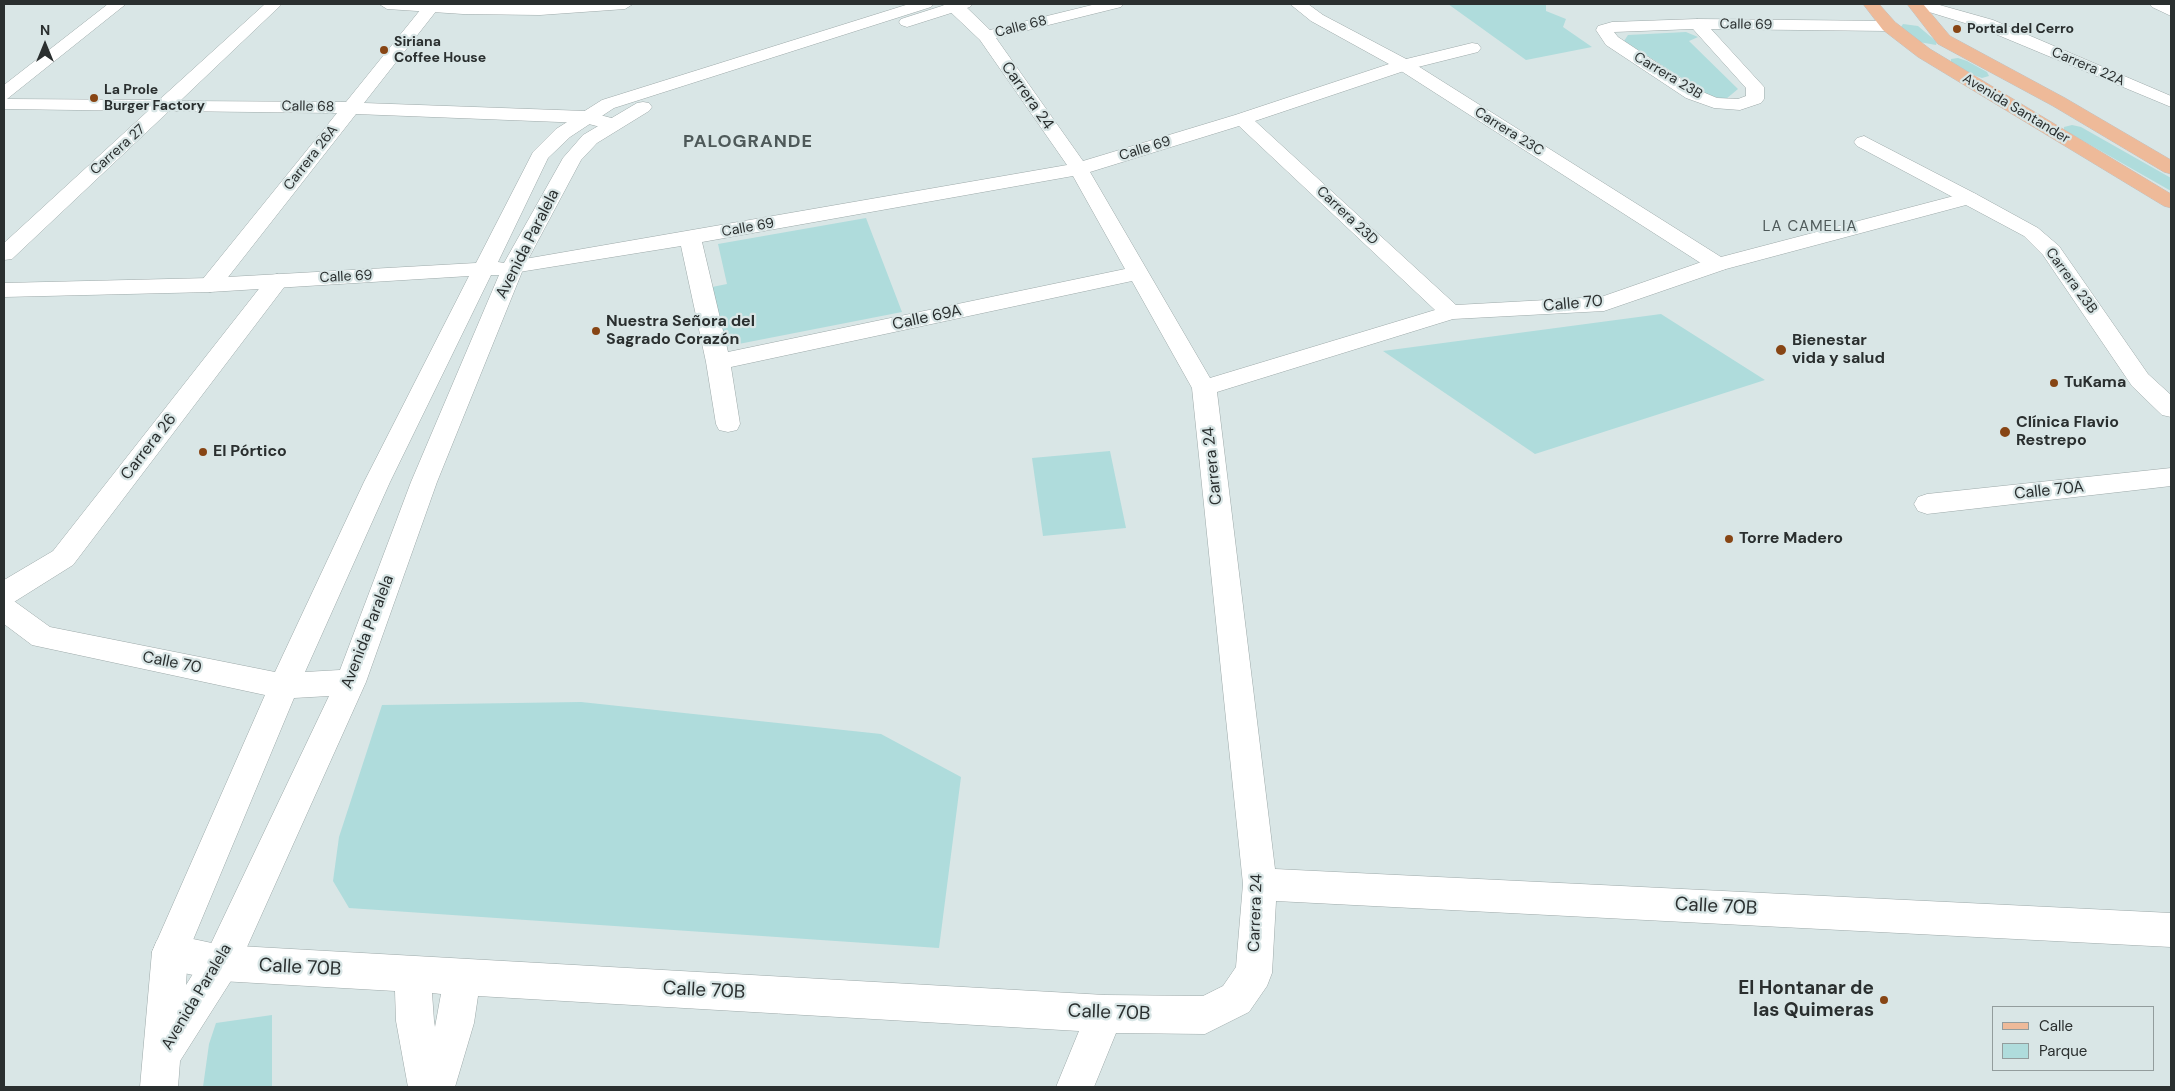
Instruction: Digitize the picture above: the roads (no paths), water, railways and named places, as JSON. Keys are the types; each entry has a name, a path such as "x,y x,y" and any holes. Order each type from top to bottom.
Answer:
{"main road":[{"name":"Avenida Santander","path":"1871,4 1889,26 1924,53 2171,202"},
{"name":"Avenida Santander","path":"1914,4 1944,40 2059,102 2171,168"}],"street":[{"path":"4,94 118,4"},
{"name":"Carrera 27","path":"4,254 274,4"},
{"path":"387,4 431,7 546,7 625,4"},
{"name":"Avenida Paralela","path":"161,1071 170,952 284,686 377,482 540,156 563,133 585,117 608,104 644,91 925,4"},
{"name":"Calle 68","path":"986,36 1115,4"},
{"name":"Carrera 23C","path":"1298,4 1317,18 1404,65 1718,264"},
{"name":"Carrera 22A","path":"1919,4 1987,24 2171,102"},
{"path":"2158,4 2171,11"},
{"name":"Avenida Paralela","path":"161,1071 221,963 351,682 424,482 513,267 573,158 590,139 640,108 677,94 957,5"},
{"name":"Carrera 24","path":"957,5 986,36 1079,169 1204,388 1260,884 1254,973 1236,999"},
{"name":"Carrera 26A","path":"210,285 431,7"},
{"name":"Calle 69","path":"1604,30 1612,27 1697,24 1889,26"},
{"name":"Carrera 23B","path":"1604,30 1612,41 1692,94 1714,103 1740,104 1755,99 1755,87 1697,24"},
{"name":"Calle 69","path":"4,290 210,285 484,270 690,238 1079,169 1242,119 1404,65 1472,48"},
{"name":"Calle 68","path":"4,104 351,108 585,117 612,124"},
{"name":"Carrera 23D","path":"1242,119 1451,312"},
{"name":"Carrera 23B","path":"1864,142 2031,232 2051,250 2140,380 2171,409"},
{"name":"Calle 70","path":"1204,388 1451,312 1604,304 1718,264 1969,198"},
{"path":"690,238 718,362 728,424"},
{"name":"Calle 69A","path":"718,362 1137,273"},
{"name":"Carrera 26","path":"4,594 63,558 277,281"},
{"name":"Calle 70A","path":"1927,504 2171,477"},
{"name":"Calle 70","path":"4,609 42,637 284,686 351,682"},
{"name":"Calle 70B","path":"1260,884 2171,930"},
{"name":"Calle 70B","path":"170,952 221,963 1105,1014 1204,1015 1236,999"},
{"path":"412,975 416,1021 427,1087"},
{"path":"436,1087 455,1023 462,978"},
{"path":"1075,1087 1105,1014"}],"place":[{"name":"Portal del Cerro","path":"1957,29"},
{"name":"Siriana Coffee House","path":"384,50"},
{"name":"La Prole Burger Factory","path":"94,98"},
{"name":"Nuestra Señora del Sagrado Corazón","path":"596,331"},
{"name":"Bienestar vida y salud","path":"1781,350"},
{"name":"TuKama","path":"2054,383"},
{"name":"Clínica Flavio Restrepo","path":"2005,432"},
{"name":"El Pórtico","path":"203,452"},
{"name":"Torre Madero","path":"1729,539"},
{"name":"El Hontanar de las Quimeras","path":"1884,1000"}],"district":[{"name":"PALOGRANDE","path":"748,142"},
{"name":"LA CAMELIA","path":"1810,227"}]}
